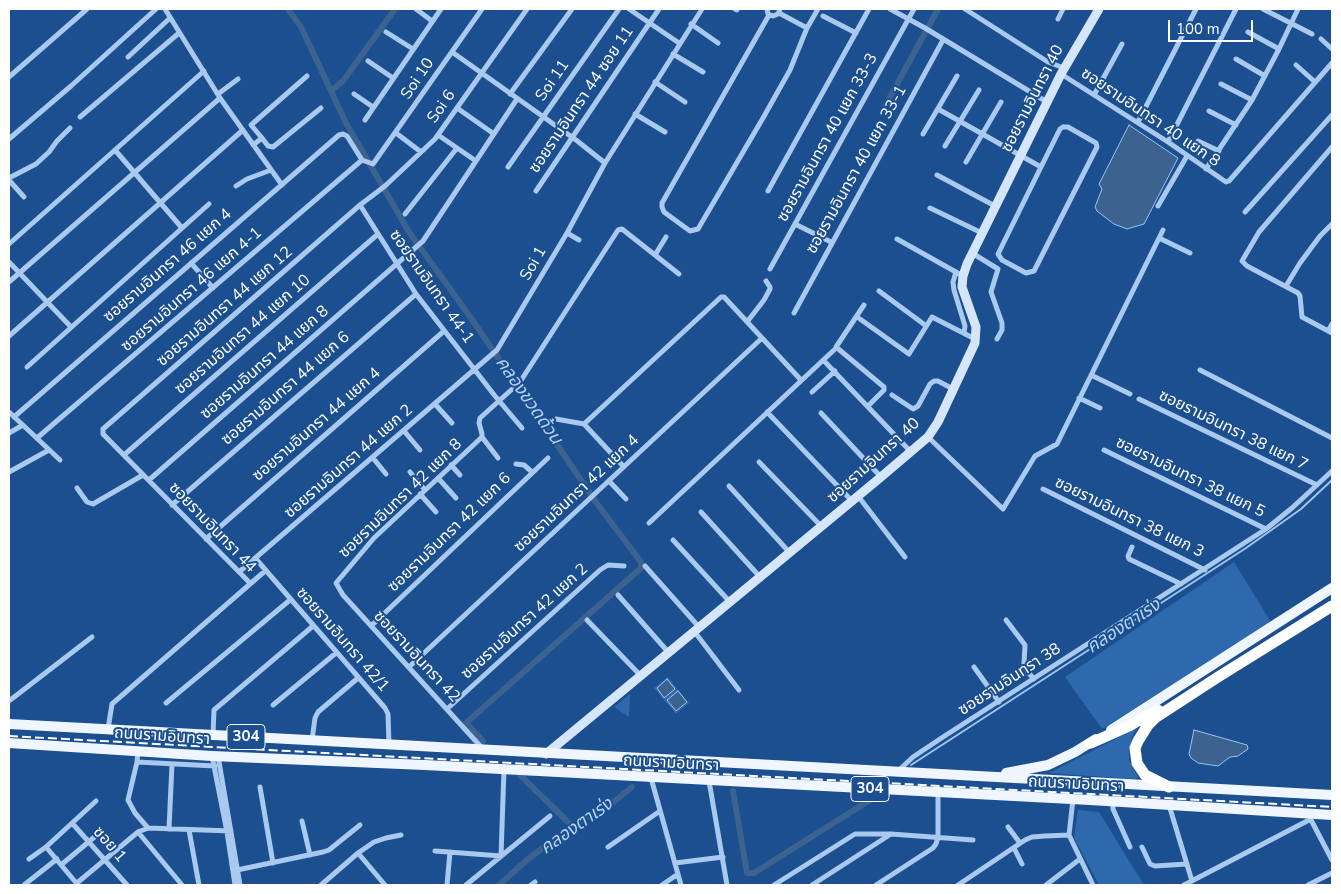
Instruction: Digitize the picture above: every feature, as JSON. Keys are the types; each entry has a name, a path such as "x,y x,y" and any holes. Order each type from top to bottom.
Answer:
{"highway":[{"path":"1091,742 1146,717 1234,655 1332,599"},
{"path":"1169,787 1151,778 1141,770 1135,756 1141,733 1155,718 1332,606"}],"main road":[{"path":"1234,655 1332,588"},
{"name":"ถนนรามอินทรา","path":"9,724 484,751 1332,795"},
{"path":"107,748 108,729"},
{"path":"972,776 1022,771 1048,765 1091,742"},
{"name":"ถนนรามอินทรา","path":"9,743 138,750 215,759 504,769 1169,804 1309,816 1332,815"},
{"path":"536,771 546,754"},
{"path":"1090,800 1091,782"}],"street":[{"path":"9,77 87,9"},
{"path":"9,139 156,9"},
{"path":"165,9 219,96 282,185"},
{"path":"416,9 432,21"},
{"path":"365,120 441,9"},
{"name":"Soi 10","path":"362,160 373,164 482,9"},
{"name":"Soi 6","path":"360,205 383,188 438,135 527,9"},
{"path":"510,94 572,9"},
{"name":"Soi 11","path":"508,168 619,9"},
{"path":"629,9 679,43"},
{"name":"ซอยรามอินทรา 44 ซอย 11","path":"536,191 659,9"},
{"name":"Soi 1","path":"474,370 495,352 567,232 605,163 702,9"},
{"path":"767,9 769,15 662,203 664,212 690,231 698,229 763,118 790,70 807,28 818,9"},
{"path":"768,191 870,9"},
{"path":"890,9 1047,102"},
{"name":"ซอยรามอินทรา 40 แยก 33-3","path":"770,269 914,9"},
{"name":"ซอยรามอินทรา 40 แยก 8","path":"965,9 1063,71 1094,95 1138,122 1226,182 1229,181 1315,82"},
{"path":"1058,19 1063,9"},
{"name":"ซอยรามอินทรา 40","path":"546,754 928,437 938,422 976,339 976,327 959,274 982,234 1063,71 1099,9"},
{"path":"1138,122 1196,9"},
{"path":"1168,142 1236,9"},
{"path":"1263,9 1312,34"},
{"path":"1206,169 1252,100 1298,9"},
{"path":"769,15 775,16 779,11 807,28"},
{"path":"823,16 856,33"},
{"path":"128,57 170,18"},
{"path":"692,24 718,43"},
{"path":"386,32 413,49"},
{"path":"1248,32 1279,49"},
{"path":"80,117 179,33"},
{"name":"ซอยรามอินทรา 40 แยก 33-1","path":"794,313 831,242 943,40"},
{"path":"1321,40 1332,49"},
{"path":"1094,95 1122,44"},
{"path":"452,52 572,137 605,163"},
{"path":"673,54 703,72"},
{"path":"1236,59 1265,76"},
{"path":"368,61 393,78"},
{"path":"1296,65 1315,82 1332,63"},
{"path":"9,244 204,71"},
{"path":"307,76 251,125 268,146 273,147 320,108"},
{"path":"923,134 957,76"},
{"path":"9,282 238,78"},
{"path":"655,82 685,102"},
{"path":"1221,84 1252,100"},
{"path":"945,146 979,90"},
{"path":"354,94 373,107"},
{"name":"ซอยรามอินทรา 44 แยก 8","path":"149,480 423,242 517,99"},
{"path":"966,162 1001,102"},
{"path":"456,108 494,134"},
{"path":"938,109 1041,166"},
{"path":"1209,111 1236,124"},
{"path":"635,114 665,132"},
{"path":"1245,212 1332,115"},
{"path":"1068,126 1097,144 1034,270 1026,272 1002,260 998,254 1041,166 1063,127 1068,126"},
{"path":"24,198 9,179 29,169 42,159 70,128"},
{"path":"9,336 243,130"},
{"path":"396,133 421,152"},
{"name":"ซอยรามอินทรา 46 แยก 4","path":"14,417 339,135 343,134 346,136 362,160"},
{"path":"438,135 476,161"},
{"path":"253,145 262,138"},
{"path":"1198,141 1219,151"},
{"path":"1332,147 1259,232 1242,261 1247,266 1298,293 1302,317 1330,332 1332,324"},
{"path":"405,214 457,148"},
{"path":"115,150 182,228"},
{"path":"1158,206 1187,156"},
{"name":"ซอยรามอินทรา 46 แยก 4-1","path":"37,438 362,160"},
{"path":"236,186 247,179 271,170"},
{"path":"937,175 995,206"},
{"path":"27,367 209,204"},
{"name":"ซอยรามอินทรา 44-1","path":"360,205 416,294 474,370 522,428"},
{"name":"ซอยรามอินทรา 44 แยก 12","path":"105,427 360,205"},
{"path":"930,208 982,234"},
{"path":"795,224 831,242"},
{"path":"1286,286 1320,236 1332,224"},
{"name":"ซอยรามอินทรา 42 แยก 8","path":"498,458 482,438 479,420 520,382 614,234 622,229 655,255"},
{"path":"928,437 1003,509 1035,456 1057,444 1163,230"},
{"path":"567,232 579,240"},
{"name":"ซอยรามอินทรา 44 แยก 10","path":"124,455 378,234"},
{"path":"666,237 655,255 679,274"},
{"path":"1159,238 1190,253"},
{"path":"897,239 959,274 953,282 965,326 964,333"},
{"path":"972,253 998,269 991,292 1002,324 1002,330 998,339"},
{"path":"9,262 71,327"},
{"path":"191,263 212,288"},
{"path":"747,322 770,289 766,281"},
{"path":"879,291 925,325"},
{"name":"ซอยรามอินทรา 44 แยก 6","path":"172,505 416,294"},
{"path":"584,424 719,298 724,297 801,380"},
{"path":"864,305 836,347 884,387 881,394 868,406"},
{"path":"860,319 909,354 925,325 932,317 976,339"},
{"name":"ซอยรามอินทรา 44 แยก 4","path":"206,539 444,331"},
{"name":"ซอยรามอินทรา 42 แยก 4","path":"409,667 762,338"},
{"path":"649,523 834,350"},
{"path":"826,363 836,371 911,452"},
{"name":"ซอยรามอินทรา 44 แยก 2","path":"239,572 474,370"},
{"path":"1200,370 1332,438"},
{"path":"812,392 836,371"},
{"path":"1091,375 1130,394"},
{"path":"892,395 913,409 918,406 930,384 934,381 953,389"},
{"path":"1079,398 1100,408"},
{"name":"ซอยรามอินทรา 38 แยก 7","path":"1139,399 1317,485"},
{"path":"435,404 452,424"},
{"path":"9,412 60,460"},
{"path":"767,412 855,499 905,557"},
{"path":"821,413 881,477"},
{"path":"556,419 584,424 624,467"},
{"path":"9,433 22,425"},
{"name":"ซอยรามอินทรา 44","path":"105,427 102,430 103,434 250,583 112,704 108,729"},
{"path":"404,431 420,450"},
{"name":"ซอยรามอินทรา 42 แยก 8","path":"339,579 366,547 420,494 482,438"},
{"path":"9,472 49,450"},
{"name":"ซอยรามอินทรา 38 แยก 5","path":"1104,450 1266,529"},
{"path":"372,458 386,474"},
{"name":"ซอยรามอินทรา 42 แยก 6","path":"371,626 548,458"},
{"path":"759,462 822,526"},
{"path":"516,464 524,465 532,472"},
{"path":"451,465 460,475"},
{"path":"410,472 425,490"},
{"name":"ซอยรามอินทรา 38","path":"896,772 920,752 1266,529 1332,472"},
{"path":"77,488 87,502 93,504 143,475"},
{"path":"438,478 456,498"},
{"path":"609,481 626,499"},
{"path":"729,486 790,553"},
{"name":"ซอยรามอินทรา 38 แยก 3","path":"1043,489 1205,570"},
{"path":"420,494 436,512"},
{"path":"701,512 760,577"},
{"path":"673,540 730,602"},
{"path":"1132,548 1128,556 1129,559 1181,584"},
{"name":"ซอยรามอินทรา 42/1","path":"256,559 387,712 389,745"},
{"name":"ซอยรามอินทรา 42 แยก 2","path":"447,709 600,570 608,565 624,566"},
{"path":"645,566 697,629 739,690"},
{"path":"250,583 265,571"},
{"name":"ซอยรามอินทรา 42","path":"339,579 336,583 338,588 484,751"},
{"path":"618,595 668,653"},
{"path":"166,703 290,600"},
{"path":"588,620 641,676"},
{"path":"1006,620 1025,645 1024,663 1026,670 1034,679"},
{"path":"213,735 214,710 312,626"},
{"path":"9,701 92,637"},
{"path":"273,706 336,653"},
{"path":"974,667 999,702"},
{"path":"312,741 315,718 318,712 358,678"},
{"path":"138,750 128,800 135,813 148,828"},
{"path":"137,762 172,764 215,759"},
{"path":"215,759 240,885"},
{"path":"215,759 229,832 235,885"},
{"path":"169,829 172,764"},
{"path":"501,856 504,769"},
{"path":"651,778 681,885"},
{"path":"709,781 727,885"},
{"path":"260,787 273,863"},
{"path":"876,885 933,848 936,844 938,837 938,792"},
{"path":"1073,799 1069,835 1093,885"},
{"path":"29,860 96,801"},
{"path":"1113,802 1113,809 1130,847"},
{"path":"1169,804 1192,881"},
{"path":"608,847 660,811"},
{"path":"466,885 550,816"},
{"path":"1184,885 1309,816 1332,860"},
{"path":"302,821 310,855"},
{"name":"ซอย 1","path":"72,822 127,885"},
{"path":"237,870 329,850 360,825"},
{"path":"1008,827 1020,843"},
{"path":"46,847 78,884 138,832 148,828 229,832"},
{"path":"189,830 199,885"},
{"path":"138,832 182,885"},
{"path":"61,865 98,834"},
{"path":"774,885 855,834 891,834 973,840"},
{"path":"812,885 891,834"},
{"path":"321,885 358,853 369,846 379,840 401,835"},
{"path":"958,885 1032,837 1069,835"},
{"path":"1142,847 1150,864 1154,866 1187,864"},
{"path":"1014,848 1022,864"},
{"path":"434,851 501,856"},
{"path":"448,885 450,852"},
{"path":"358,853 385,885"},
{"path":"675,863 723,858"},
{"path":"28,884 57,859"},
{"path":"1046,885 1080,859"},
{"path":"1308,885 1332,873"},
{"path":"662,885 678,874"}],"shaded area":[{"path":"1129,125 1178,158 1144,224 1127,229 1114,224 1097,211 1095,207 1102,189 1099,184"},
{"path":"1234,562 1271,622 1102,729 1065,677"},
{"path":"668,677 689,703 676,714 654,688"},
{"path":"667,679 675,689 664,698 657,688"},
{"path":"678,691 687,702 676,711 667,700"},
{"path":"630,694 629,717 614,707"},
{"path":"1137,728 1132,737 1129,750 1129,760 1138,777 1135,779 1049,773"},
{"path":"1194,730 1247,745 1248,749 1238,756 1230,757 1218,766 1198,763 1189,754"},
{"path":"1078,810 1099,812 1144,885 1099,885 1074,838"}],"waterway":[{"name":"คลองขวดด้วน","path":"288,9 301,27 346,123 409,232 471,318 598,505 641,562 641,568 466,723 483,741"},
{"path":"331,91 343,81 395,9"},
{"path":"884,108 938,9"},
{"name":"คลองตาเร่ง","path":"911,765 1246,548 1301,509 1332,480"},
{"name":"คลองขวดด้วน","path":"520,775 572,826"},
{"name":"คลองตาเร่ง","path":"499,885 528,859 572,826 611,804 632,787"},
{"name":"คลองตาเร่ง","path":"733,791 747,873 754,873 870,800"}],"railway":[{"path":"9,736 1332,807"}]}
